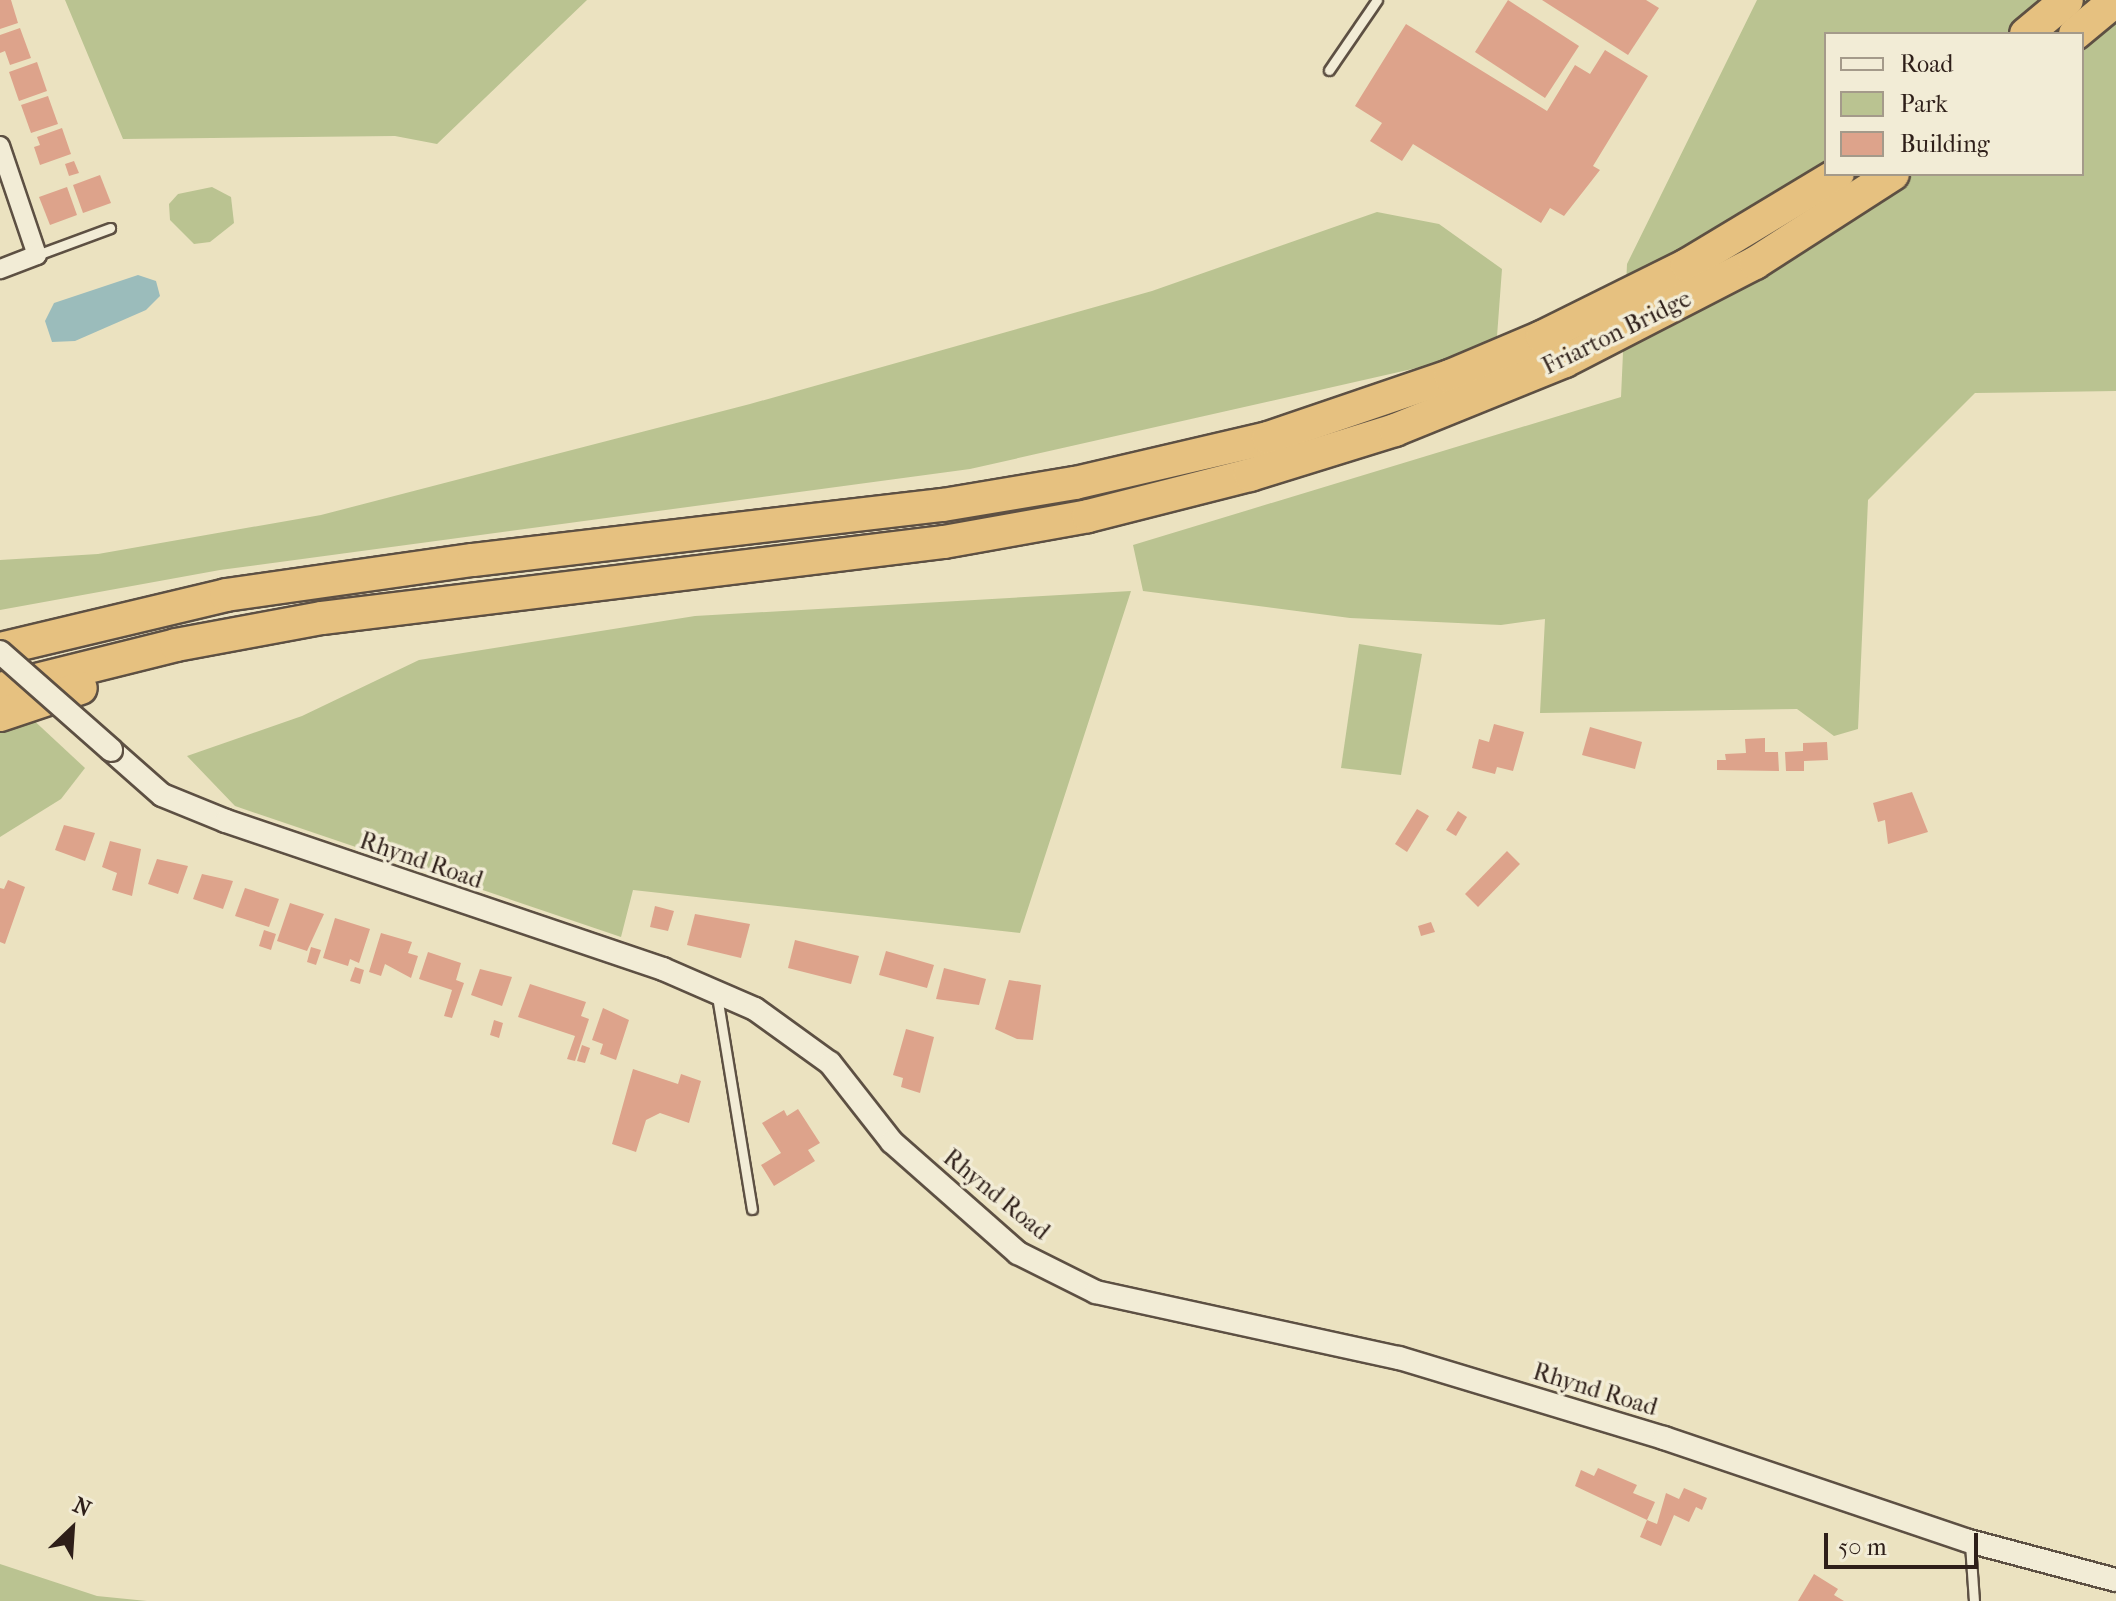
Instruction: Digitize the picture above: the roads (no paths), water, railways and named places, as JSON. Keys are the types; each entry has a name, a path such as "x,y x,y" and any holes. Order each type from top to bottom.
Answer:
{"highway":[{"path":"2028,32 2067,0"},
{"path":"2077,32 2116,0"},
{"name":"Friarton Bridge","path":"0,651 226,595 473,560 943,505 1075,483 1312,424 1450,376 1608,306 1835,176"},
{"name":"Friarton Bridge","path":"322,618 944,542 1088,516 1322,454 1458,407 1637,327 1755,263 1890,176"},
{"path":"0,689 176,645 322,618"},
{"path":"0,715 322,618"}],"street":[{"path":"0,146 37,255 0,269"},
{"name":"Rhynd Road","path":"0,651 162,795 226,821 716,989 797,1035 830,1063 892,1142 1018,1253 1096,1292 1399,1358 1664,1438 1969,1541 2116,1580"}],"lane":[{"path":"1329,70 1377,0"},
{"path":"37,255 110,228"},
{"path":"716,989 752,1209"},
{"path":"1969,1541 1974,1601"}],"water":[{"path":"138,275 156,281 160,296 146,310 75,341 52,342 45,321 54,303"}]}
